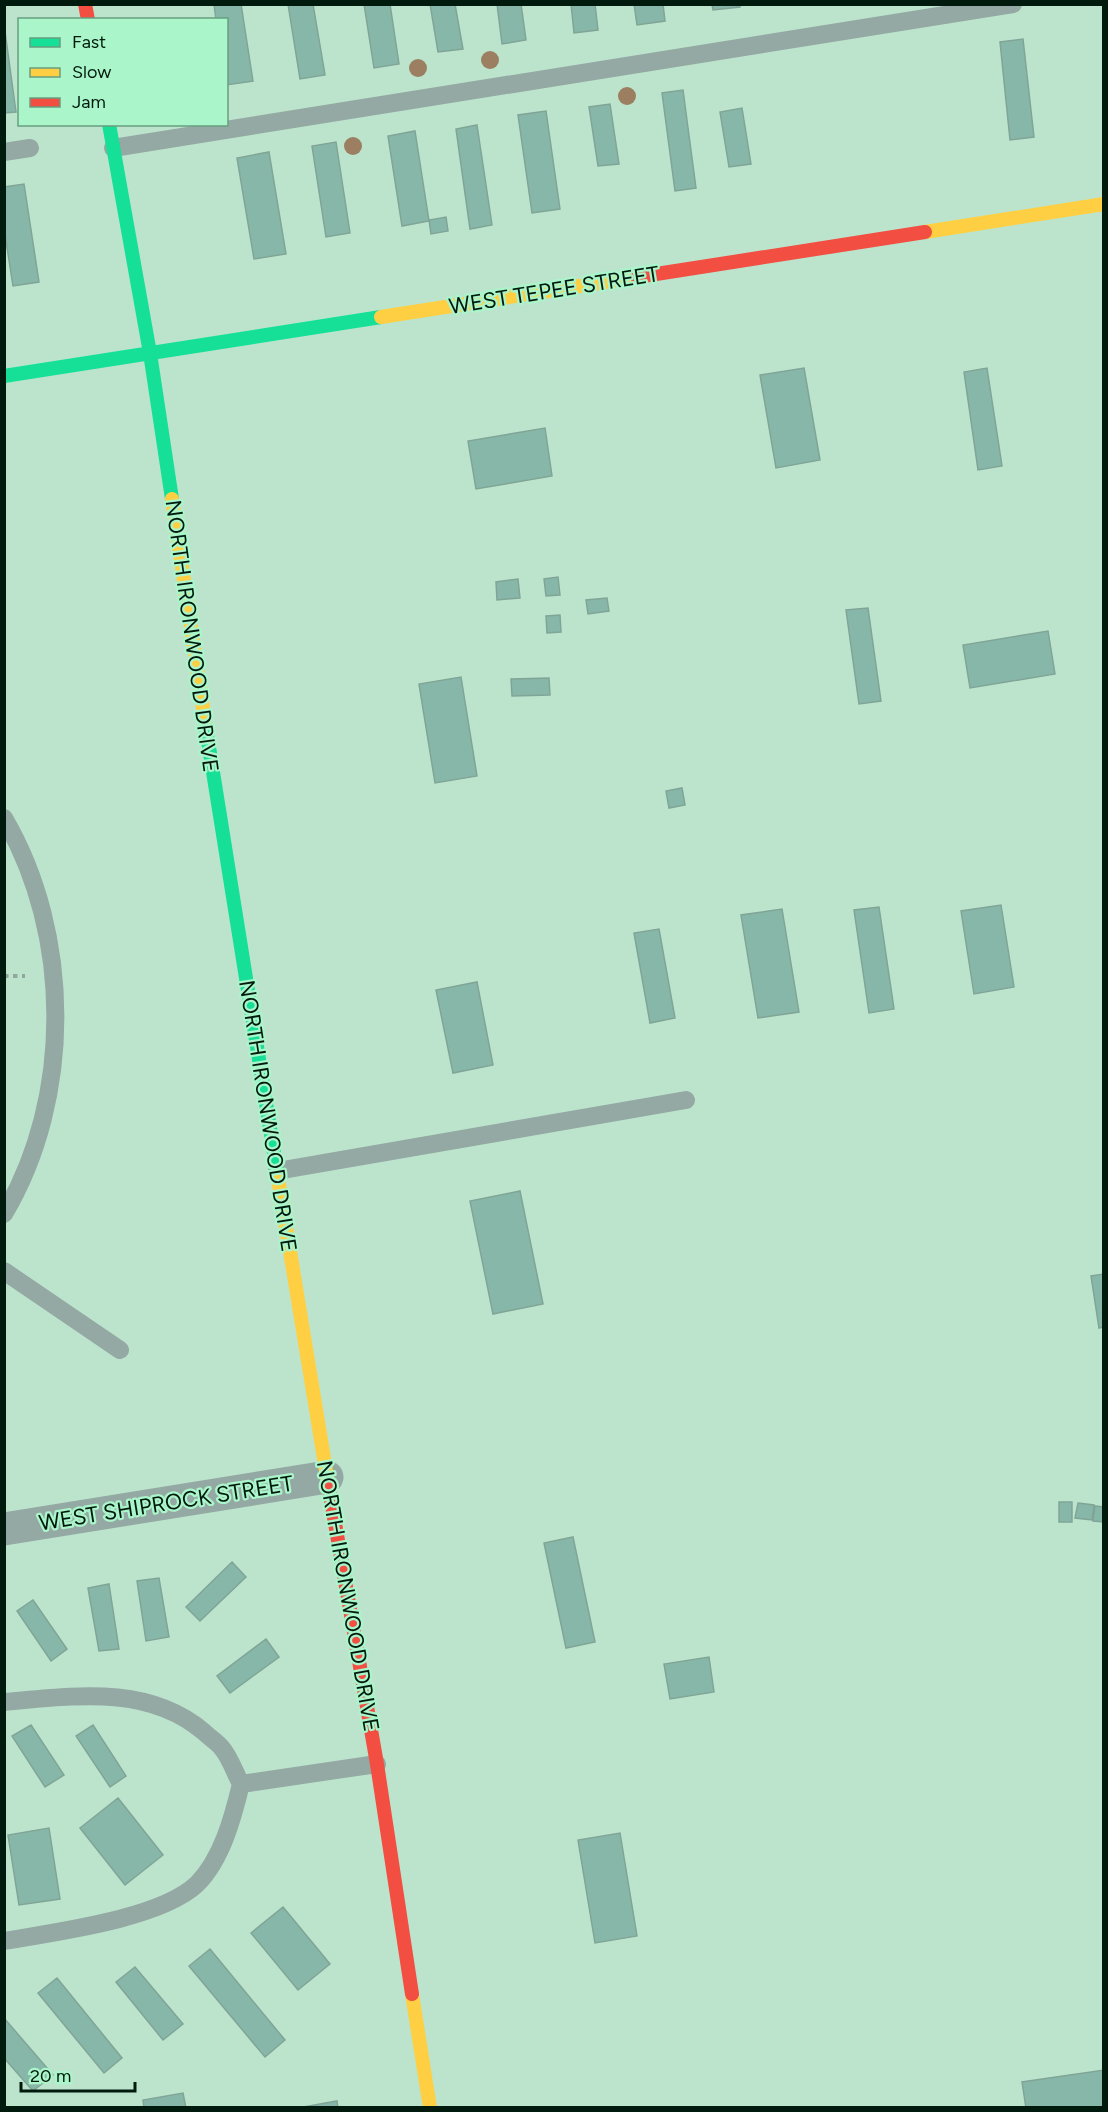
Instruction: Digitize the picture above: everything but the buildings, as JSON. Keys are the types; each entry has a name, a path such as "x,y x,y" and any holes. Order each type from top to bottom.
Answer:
{"street":[{"name":"NORTH IRONWOOD DRIVE","path":"109,126 150,353 222,838 327,1477 377,1764 430,2108"},
{"name":"WEST TEPEE STREET","path":"4,376 1104,204"},
{"name":"WEST SHIPROCK STREET","path":"4,1529 327,1477"}],"lane":[{"path":"113,148 1013,4"},
{"path":"4,152 30,148"},
{"path":"4,818 15,836 38,894 52,956 56,1018 51,1081 36,1142 12,1201 4,1214"},
{"path":"277,1171 686,1100"},
{"path":"4,1271 120,1350"},
{"path":"4,1702 75,1695 124,1696 159,1705 191,1721 222,1748 241,1784 231,1824 216,1858 197,1883 176,1899 139,1914 4,1941"},
{"path":"241,1784 377,1764"}],"traffic: fast":[{"path":"109,126 150,353 172,499"},
{"path":"4,376 381,317"},
{"path":"205,722 278,1178"}],"traffic: slow":[{"path":"925,232 1104,204"},
{"path":"381,317 637,277"},
{"path":"172,499 205,722"},
{"path":"278,1178 329,1489"},
{"path":"412,1994 430,2108"}],"traffic: jam":[{"path":"85,4 88,18"},
{"path":"637,277 925,232"},
{"path":"329,1489 377,1764 412,1994"}]}
